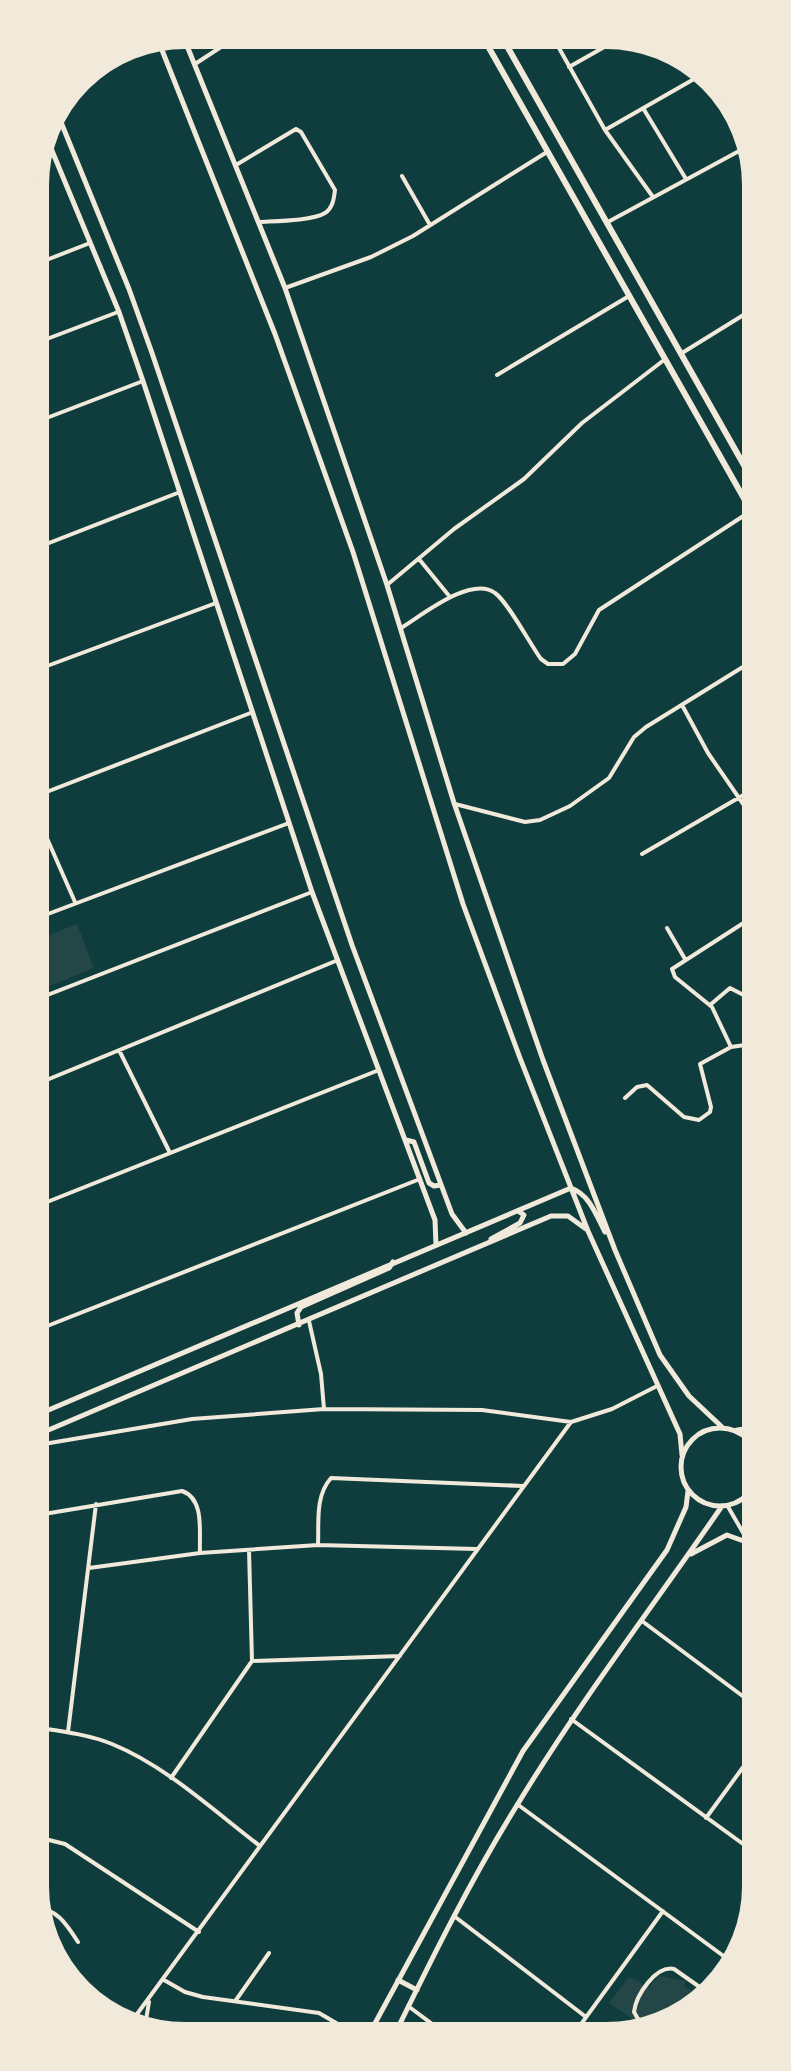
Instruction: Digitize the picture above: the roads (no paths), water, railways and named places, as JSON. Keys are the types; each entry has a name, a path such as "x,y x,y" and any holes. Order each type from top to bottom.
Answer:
{"main road":[{"path":"487,44 747,504"},
{"path":"506,44 747,470"}],"street":[{"path":"187,44 285,288 387,585 454,803 543,1060 615,1250 660,1355 689,1396 722,1427"},
{"path":"195,64 226,44"},
{"path":"558,44 605,130 653,197"},
{"path":"569,67 609,44"},
{"path":"160,46 280,349 353,552 463,904 588,1231 680,1434 682,1480 688,1491 705,1503 725,1506 747,1540"},
{"path":"605,130 697,77"},
{"path":"643,108 686,179"},
{"path":"60,119 147,340 352,945 455,1220 466,1233"},
{"path":"236,165 296,129 301,132 335,190 327,212 317,216 259,222"},
{"path":"49,148 119,312 312,892 437,1227 436,1245"},
{"path":"606,223 742,149"},
{"path":"285,288 371,257 430,225 547,152"},
{"path":"402,176 430,225"},
{"path":"44,261 90,243"},
{"path":"497,375 629,296"},
{"path":"44,340 119,312"},
{"path":"682,353 747,312"},
{"path":"387,585 454,529 524,479 582,423 664,360"},
{"path":"44,419 143,381"},
{"path":"44,545 180,492"},
{"path":"401,628 474,587 493,591 541,659 548,664 563,664 575,654 599,610 747,514"},
{"path":"419,559 451,598"},
{"path":"44,667 216,603"},
{"path":"454,803 525,822 540,820 570,806 609,778 634,737 747,664"},
{"path":"682,705 708,753 747,809"},
{"path":"44,795 253,712"},
{"path":"642,854 747,793"},
{"path":"44,915 289,823"},
{"path":"44,830 75,902"},
{"path":"44,996 312,892"},
{"path":"731,1047 715,1012 673,975 674,966 747,920"},
{"path":"667,928 685,959"},
{"path":"44,1081 338,960"},
{"path":"710,1005 730,988 747,997"},
{"path":"625,1098 637,1087 647,1085 684,1117 699,1120 706,1117 711,1107 700,1064 731,1047 747,1045"},
{"path":"119,1050 169,1151"},
{"path":"44,1203 379,1070"},
{"path":"406,1140 414,1142 429,1183 442,1185"},
{"path":"44,1327 420,1179"},
{"path":"44,1412 571,1188 586,1198 615,1250"},
{"path":"473,1249 520,1223 524,1215 517,1211"},
{"path":"44,1432 559,1215 575,1219 588,1231"},
{"path":"299,1325 297,1313 301,1307 389,1268 394,1261"},
{"path":"309,1321 321,1374 324,1409"},
{"path":"44,1444 192,1419 324,1409 482,1410 571,1422 612,1409 657,1386"},
{"path":"135,2018 571,1422"},
{"path":"682,1455 697,1434 709,1429 747,1429"},
{"path":"735,1430 747,1439"},
{"path":"318,1545 319,1502 323,1487 331,1478 523,1486"},
{"path":"371,2027 523,1751 667,1550 686,1507 688,1491"},
{"path":"44,1514 187,1492 197,1504 200,1553"},
{"path":"398,2027 454,1916 517,1804 571,1719 725,1506 747,1495"},
{"path":"68,1732 96,1504"},
{"path":"687,1557 727,1535 747,1542"},
{"path":"89,1568 200,1553 318,1545 478,1549"},
{"path":"171,1778 252,1661 249,1550"},
{"path":"642,1621 747,1699"},
{"path":"252,1661 400,1656"},
{"path":"571,1719 747,1847"},
{"path":"44,1729 111,1744 171,1778 261,1846"},
{"path":"706,1818 747,1762"},
{"path":"517,1804 727,1959"},
{"path":"44,1839 78,1851 199,1932"},
{"path":"46,1910 64,1920 78,1942"},
{"path":"579,2027 663,1911"},
{"path":"454,1916 586,2017"},
{"path":"235,2001 269,1953"},
{"path":"643,2022 634,2012 635,2004 659,1971 667,1967 674,1969 702,1989"},
{"path":"164,1980 194,1995 319,2013 347,2027"},
{"path":"398,1980 417,1990"},
{"path":"146,2022 150,2000"},
{"path":"408,2006 436,2027"}]}
